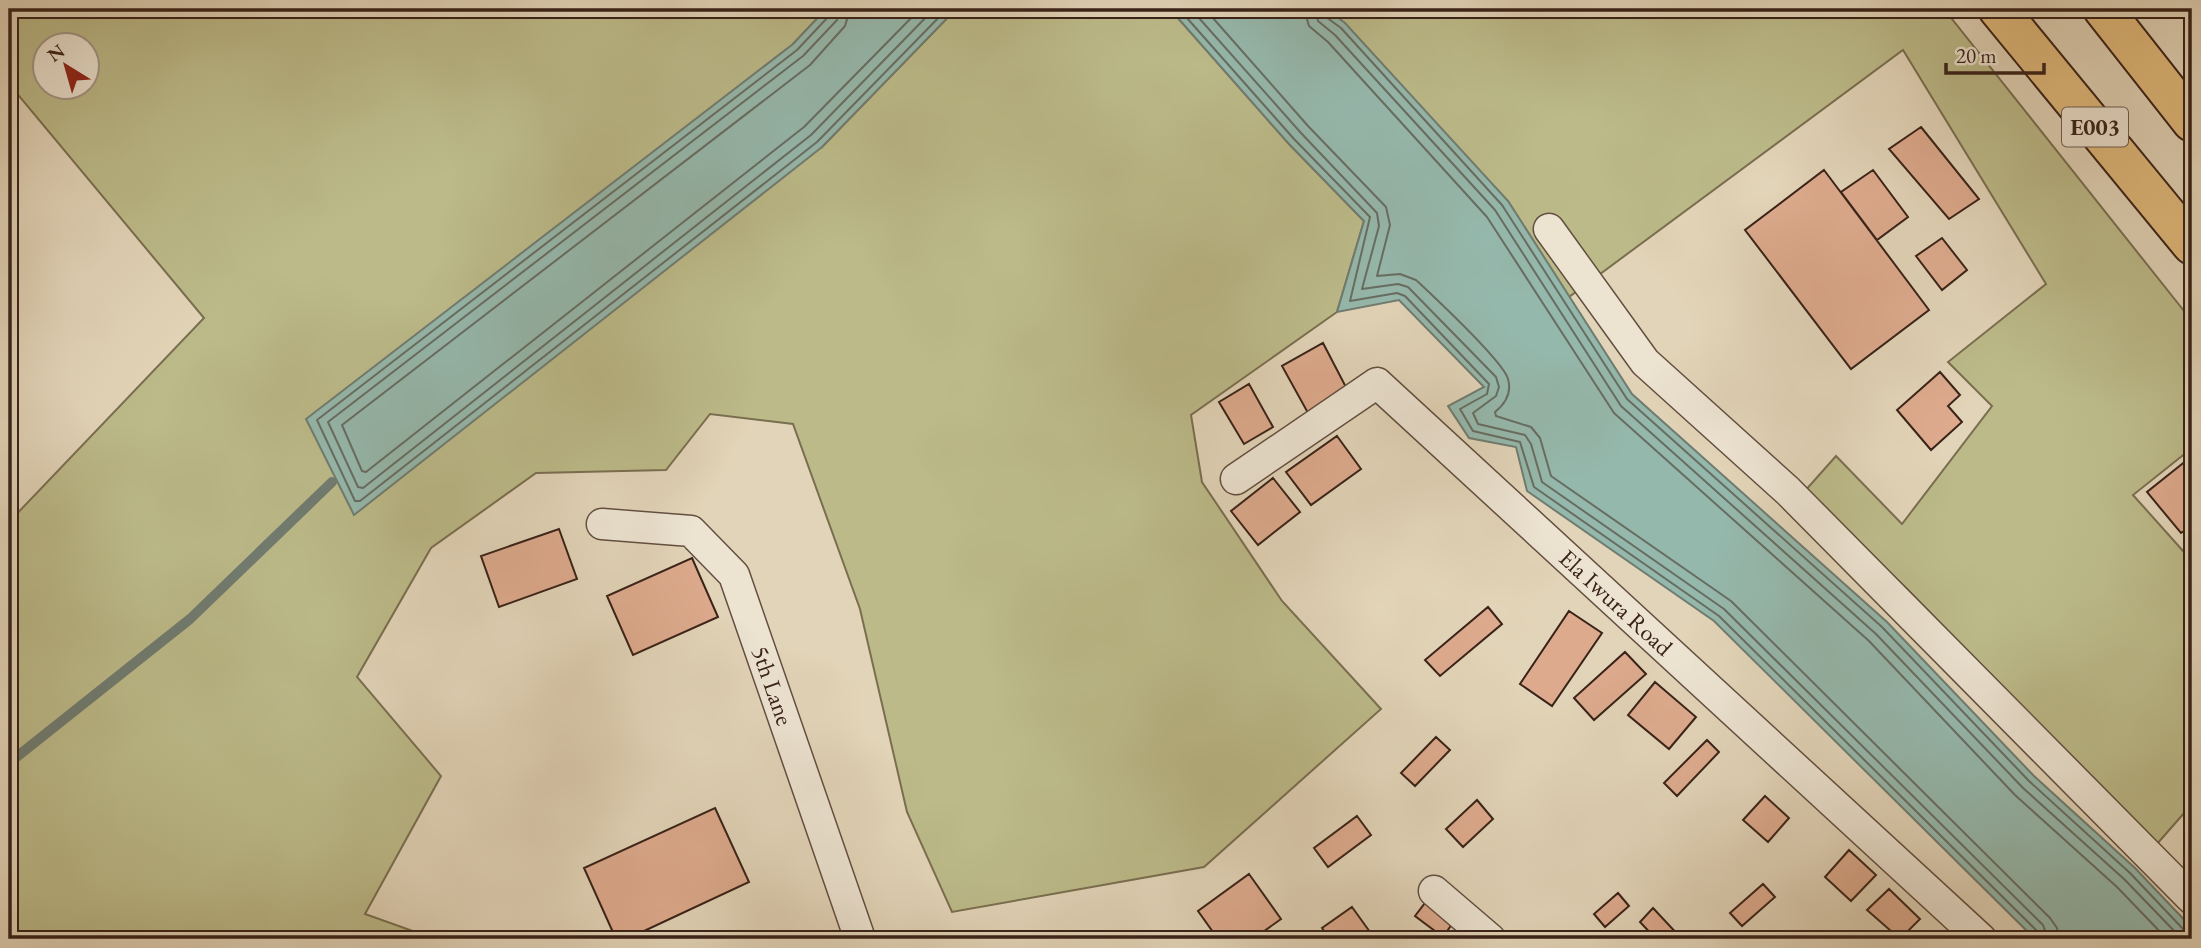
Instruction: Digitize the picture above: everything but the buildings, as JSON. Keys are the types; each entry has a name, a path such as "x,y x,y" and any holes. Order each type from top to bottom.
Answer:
{"highway":[{"name":"E003","path":"1998,9 2192,245"},
{"path":"2103,9 2192,122"}],"street":[{"path":"1549,229 1644,362 1788,491 2192,899"},
{"name":"Ela Iwura Road","path":"1236,479 1377,383 1981,939"},
{"name":"5th Lane","path":"602,524 691,531 734,575 860,939"},
{"path":"1434,891 1490,939"}],"shaded area":[{"path":"9,9 826,9 793,44 822,147 956,9 1170,9 1289,144 1364,221 1337,312 1191,415 1202,482 1282,601 1381,709 1204,867 952,912 907,812 860,609 793,424 710,414 666,470 536,473 431,548 357,677 441,776 365,914 435,939 9,939 9,522 204,318 9,84"},
{"path":"1327,9 1944,9 2192,321 2192,448 2133,495 2192,561 2192,804 2157,844 1907,589 1804,492 1836,456 1902,524 1992,406 1948,362 2046,284 1903,50 1569,297 1508,201"}],"water":[{"path":"826,9 956,9 822,147 354,515 306,419 793,44"},
{"path":"1170,9 1327,9 1345,23 1508,201 1632,394 1887,622 2034,776 2135,868 2192,928 2192,939 2035,939 1714,621 1527,491 1516,447 1469,438 1448,406 1484,387 1399,300 1337,312 1364,221 1289,144"}],"waterway":[{"path":"9,763 190,619 332,482"}]}
